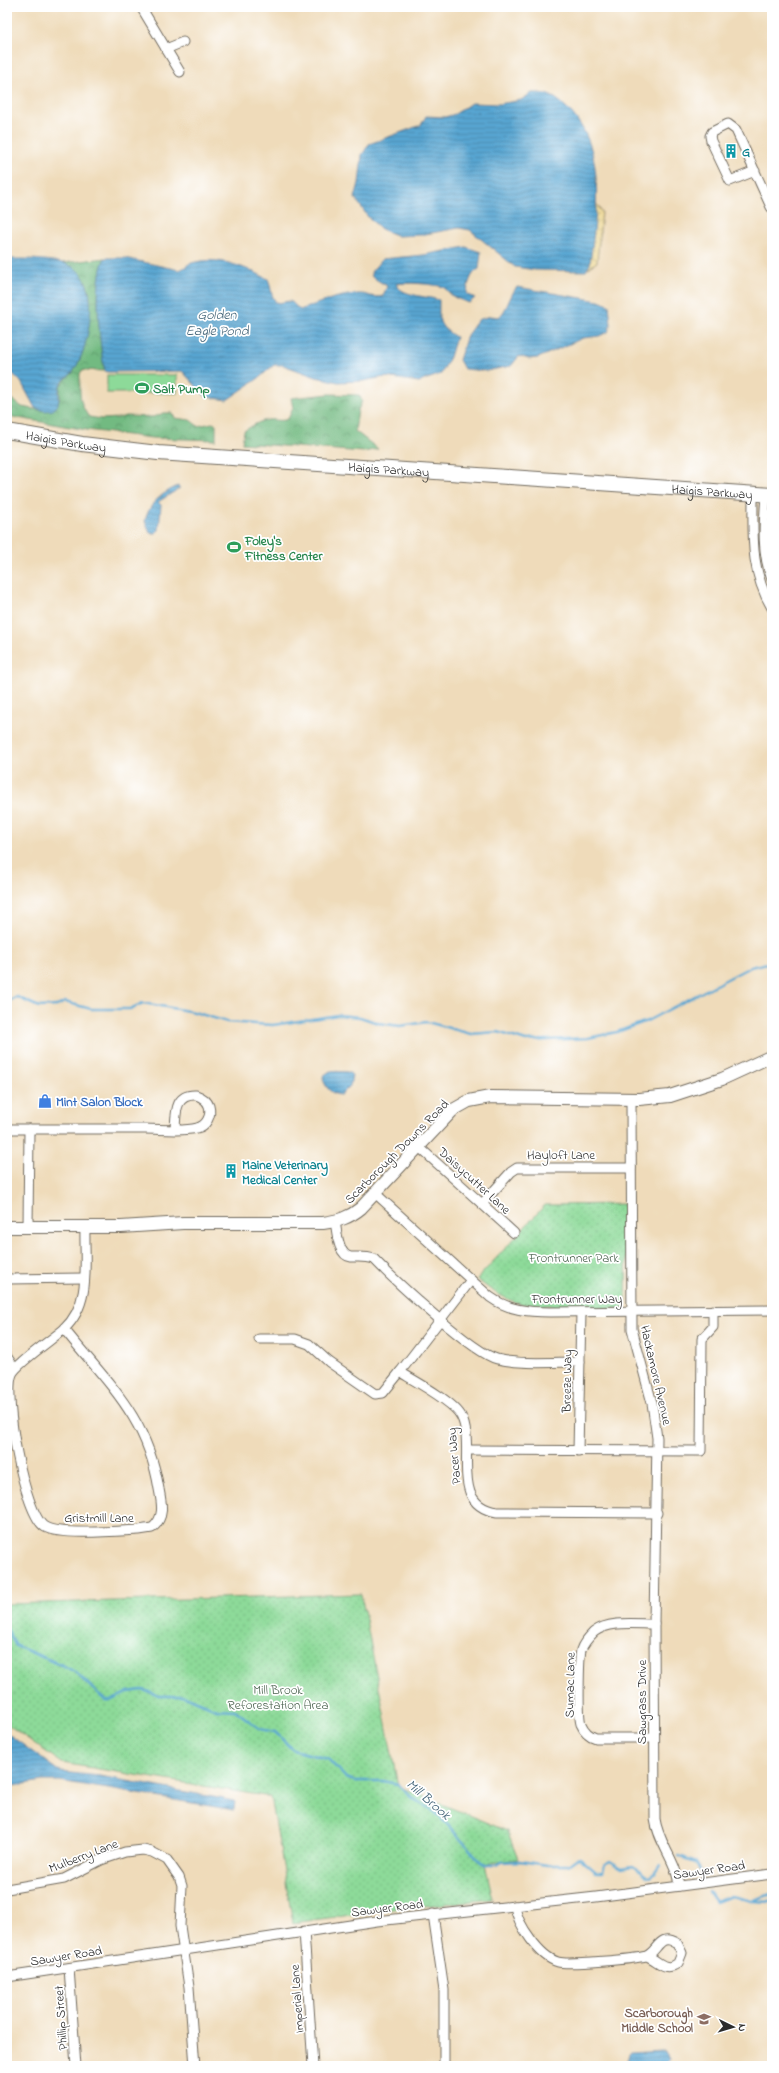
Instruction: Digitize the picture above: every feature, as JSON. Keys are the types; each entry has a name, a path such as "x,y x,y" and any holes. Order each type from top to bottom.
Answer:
{"main road":[{"name":"Haigis Parkway","path":"7,431 96,446 158,453 764,495"}],"street":[{"path":"142,7 180,72"},
{"path":"166,49 183,42"},
{"path":"755,171 730,181 710,138 712,132 728,124 733,126 755,171 772,208"},
{"path":"764,495 763,528 765,552 772,579"},
{"path":"764,495 754,560 758,576 772,608"},
{"name":"Scarborough Downs Road","path":"7,1227 85,1228 183,1223 323,1223 335,1221 353,1215 376,1194 453,1110 478,1099 490,1097 660,1098 684,1093 722,1079 772,1056"},
{"path":"7,1129 29,1129 175,1129 192,1129 203,1126 209,1117 210,1112 206,1101 196,1095 184,1096 180,1100 176,1111 175,1129"},
{"name":"Hackamore Avenue","path":"632,1099 630,1311 635,1347 652,1403 656,1424 657,1513"},
{"path":"28,1227 29,1129"},
{"name":"Daisycutter Lane","path":"419,1146 514,1233"},
{"name":"Hayloft Lane","path":"482,1204 511,1172 517,1168 632,1168"},
{"name":"Frontrunner Way","path":"376,1194 471,1280 498,1302 513,1308 529,1312 772,1310"},
{"path":"335,1221 340,1246 345,1254 349,1257 367,1257 374,1259 440,1318 481,1351 495,1358 508,1361 580,1362"},
{"path":"7,1357 15,1369 64,1329 80,1309 83,1298 85,1228"},
{"path":"7,1279 84,1278"},
{"path":"259,1339 295,1339 305,1342 329,1362 375,1394 383,1392 471,1280"},
{"path":"467,1450 701,1451 702,1338 713,1327 714,1310"},
{"name":"Breeze Way","path":"578,1451 581,1312"},
{"name":"Gristmill Lane","path":"15,1369 10,1380 9,1390 14,1429 23,1484 38,1521 45,1527 57,1531 139,1530 154,1526 161,1517 162,1506 156,1471 142,1431 118,1394 64,1329"},
{"name":"Pacer Way","path":"400,1372 456,1409 465,1424 469,1492 475,1501 491,1511 657,1513"},
{"name":"Sawgrass Drive","path":"657,1513 654,1624 656,1826 675,1866 679,1886"},
{"name":"Sumac Lane","path":"654,1624 609,1626 596,1631 590,1636 584,1645 581,1655 580,1715 584,1729 596,1738 654,1738"},
{"name":"Mulberry Lane","path":"7,1889 64,1879 101,1860 126,1852 143,1850 152,1852 167,1860 179,1877 182,1886 180,1926 184,1950 195,2066"},
{"name":"Sawyer Road","path":"7,1977 304,1931 433,1914 515,1906 772,1874"},
{"path":"515,1906 518,1918 533,1941 549,1958 558,1962 575,1963 647,1956"},
{"path":"433,1914 444,1990 444,2066"},
{"name":"Imperial Lane","path":"304,1931 314,2066"},
{"name":"Phillip Street","path":"69,1968 76,2066"}],"green space":[{"path":"105,258 101,268 99,281 98,313 105,371 82,370 80,374 80,396 85,412 89,417 102,419 126,416 153,417 164,413 172,413 175,418 190,420 198,426 212,423 216,424 216,440 152,438 87,430 7,416 7,400 13,400 22,407 45,411 60,400 60,386 79,362 83,351 89,327 90,314 89,291 86,282 82,275 76,270 63,263"},
{"name":"Salt Pump","path":"107,375 177,375 177,393 107,393"},
{"path":"329,394 359,395 362,401 358,410 355,431 378,449 364,452 242,443 244,431 256,424 268,420 288,419 293,408 291,398"},
{"name":"Frontrunner Park","path":"627,1204 626,1300 625,1306 620,1309 562,1309 550,1306 522,1304 501,1296 477,1279 545,1205"},
{"name":"Mill Brook Reforestation Area","path":"361,1594 398,1786 507,1831 518,1859 485,1864 493,1899 394,1909 293,1923 271,1797 62,1763 7,1724 7,1604"}],"sand":[{"path":"594,200 602,212 597,262 589,268 583,267"}],"water":[{"path":"532,93 548,95 557,99 565,106 581,126 590,144 596,183 596,204 590,264 586,271 535,270 515,267 470,230 459,228 420,235 398,236 381,229 368,217 355,198 359,183 362,155 369,144 421,125 426,116 445,117 455,114 471,103 499,104 521,100"},
{"name":"Golden Eagle Pond","path":"466,247 481,252 479,269 474,273 470,280 467,294 475,298 469,303 454,297 443,287 412,283 396,284 403,291 439,300 440,322 445,329 456,337 450,357 441,374 419,382 385,377 363,381 338,382 316,377 283,365 274,365 259,378 227,400 206,397 182,371 105,371 99,330 98,296 101,268 105,258 125,258 179,270 189,264 199,261 209,260 230,263 250,270 268,279 273,298 277,303 290,301 300,310 343,296 361,294 376,297 383,296 387,286 372,277 371,272 382,259 423,255"},
{"path":"7,259 43,260 70,265 84,278 88,289 90,318 85,346 75,369 60,386 58,404 53,410 45,411 35,408 21,382 7,368"},
{"path":"517,287 599,301 609,305 611,324 608,332 599,336 583,338 538,358 529,359 519,356 511,366 486,371 464,369 459,360 467,335 478,320 490,316 499,317"},
{"path":"178,486 180,488 158,502 161,505 159,530 155,533 150,533 145,521 150,509 157,499"},
{"path":"330,1071 348,1072 352,1075 350,1086 341,1095 337,1095 328,1089 324,1083 323,1076"},
{"path":"7,1733 60,1772 100,1776 235,1801 234,1810 60,1781 42,1781 7,1787"},
{"path":"664,2051 669,2059 666,2066 629,2066 627,2063 627,2057 630,2053"}],"waterway":[{"path":"7,1002 17,997 39,1007 57,1006 65,1002 91,1009 130,1009 143,1003 194,1012 227,1022 273,1025 338,1015 360,1017 378,1023 400,1026 427,1022 471,1034 498,1032 526,1041 588,1038 617,1032 647,1021 750,967 772,962"},
{"name":"Mill Brook","path":"7,1629 16,1646 75,1672 106,1701 110,1701 128,1692 142,1690 158,1696 185,1696 216,1709 235,1710 260,1729 275,1732 293,1750 328,1759 346,1778 355,1781 383,1781 398,1784 412,1798 431,1809 446,1823 481,1862 489,1865 497,1865 502,1862 520,1861 548,1865 568,1865 580,1858 596,1872 603,1872 605,1864 610,1861 622,1868 633,1866 650,1877 657,1872 661,1865"},
{"name":"Mill Brook","path":"679,1856 696,1862 701,1871"},
{"name":"Mill Brook","path":"709,1892 716,1902 731,1896 751,1901 772,1902"},
{"path":"753,1900 772,1894"}],"place":[{"name":"G","path":"731,151"},
{"name":"Salt Pump","path":"142,388"},
{"name":"Foley's Fitness Center","path":"234,547"},
{"name":"Mint Salon Block","path":"45,1101"},
{"name":"Maine Veterinary Medical Center","path":"231,1171"},
{"name":"Scarborough Middle School","path":"704,2019"}]}
